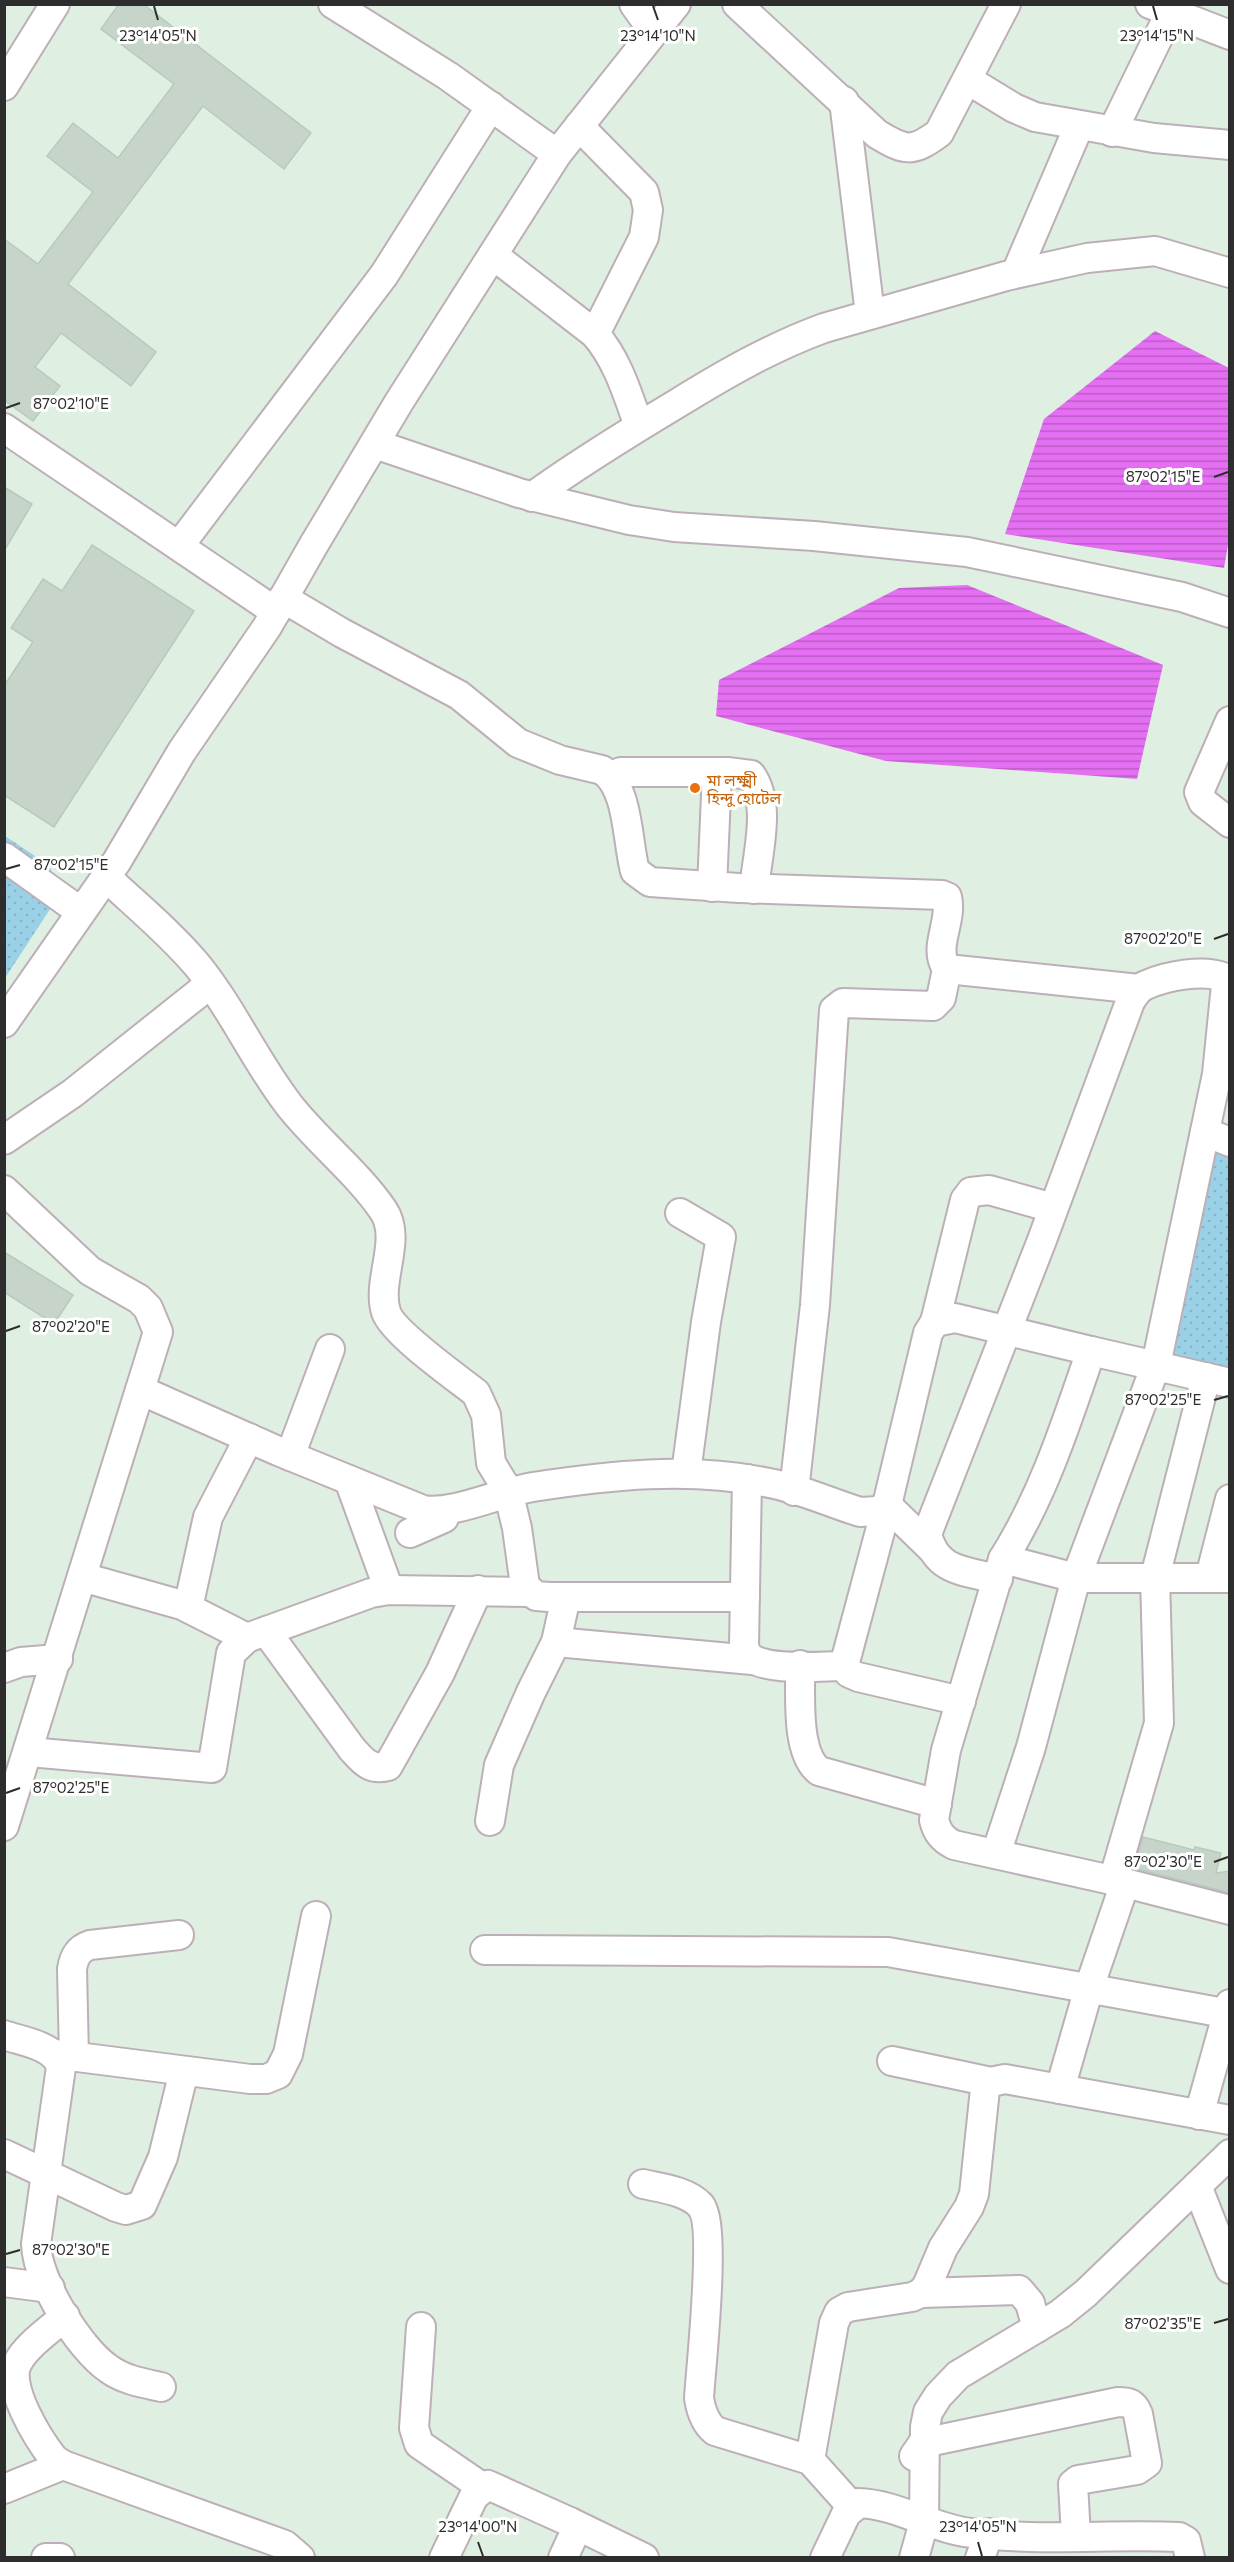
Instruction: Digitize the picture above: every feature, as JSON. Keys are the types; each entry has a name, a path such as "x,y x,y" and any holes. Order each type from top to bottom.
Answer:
{"street":[{"path":"4,86 55,4"},
{"path":"333,4 448,76 557,154"},
{"path":"634,4 654,32"},
{"path":"4,1023 106,877 182,751 280,605 375,444 557,154 676,4"},
{"path":"737,4 877,134 908,149 922,146 939,133 1005,4"},
{"path":"1112,132 1160,9 1230,35"},
{"path":"968,80 1025,113 1112,132 1229,144"},
{"path":"844,101 870,314"},
{"path":"179,546 389,268 491,106"},
{"path":"579,126 644,192 648,210 644,237 596,334"},
{"path":"1016,273 1079,126"},
{"path":"532,497 589,456 732,370 795,338 870,314 1016,273 1072,260 1155,251 1230,273"},
{"path":"493,255 596,334 607,348 620,372 639,426"},
{"path":"4,428 179,546 280,605 342,633 459,695 518,743 532,751 602,770 610,776 620,792 636,871 650,882 947,897 949,906 941,953 947,969 941,998 933,1006 843,1004 834,1010 818,1270 794,1491"},
{"path":"375,444 532,497 590,512 674,526 814,536 967,552 1182,597 1230,613"},
{"path":"1230,721 1199,792 1203,802 1230,823"},
{"path":"610,776 621,772 717,772 751,775 759,786 761,816 754,889"},
{"path":"712,886 717,772"},
{"path":"4,857 81,912"},
{"path":"106,877 174,940 210,984 289,1105 383,1209 390,1233 384,1298 386,1314 424,1352 477,1393 486,1415 491,1463 508,1491 517,1528 522,1576 530,1592 536,1596 566,1597 745,1597"},
{"path":"947,969 1139,989 1174,978 1204,974 1223,978 1225,998 1217,1074 1217,1137 1156,1365 1076,1578 1031,1747 996,1854"},
{"path":"4,1140 73,1093 210,984"},
{"path":"931,1548 927,1534 1130,1002 1139,989"},
{"path":"4,1190 90,1271 139,1299 148,1308 158,1332 58,1659 4,1826"},
{"path":"843,1666 887,1505 928,1333 935,1322 965,1200 970,1192 989,1190 1053,1208"},
{"path":"680,1213 721,1237 706,1322 686,1473"},
{"path":"935,1322 955,1318 1006,1332 1218,1380 1155,1577 1159,1723 1119,1882 1060,2089"},
{"path":"290,1456 330,1349"},
{"path":"1091,1351 1065,1428 1001,1569 946,1750 934,1820 944,1840 954,1845 1119,1882 1230,1910"},
{"path":"140,1390 290,1456 423,1510 443,1512 508,1491 590,1478 686,1473 747,1479 860,1512 878,1511 887,1505"},
{"path":"188,1608 208,1517 249,1438"},
{"path":"747,1479 744,1646 752,1660"},
{"path":"349,1480 389,1590"},
{"path":"887,1505 946,1564 1076,1578 1220,1577 1230,1499"},
{"path":"410,1533 444,1518 443,1512"},
{"path":"82,1577 188,1608 256,1635 352,1749 368,1766 379,1768 387,1766 434,1683 478,1590"},
{"path":"29,1752 212,1768 231,1653 256,1635 371,1593 389,1590 530,1592"},
{"path":"490,1821 499,1765 556,1642 566,1597"},
{"path":"556,1642 752,1660 777,1665 843,1666 849,1673 858,1677 961,1701"},
{"path":"4,1668 21,1662 58,1659"},
{"path":"800,1665 804,1746 812,1766 819,1771 937,1804"},
{"path":"4,2035 64,2056 250,2079 266,2079 278,2074 288,2054 316,1916"},
{"path":"161,2387 131,2380 108,2369 76,2337 36,2255 64,2056 73,1959 79,1950 90,1945 178,1935"},
{"path":"485,1950 888,1952 1229,2010 1199,2115"},
{"path":"892,2061 991,2082 1005,2079 1230,2120"},
{"path":"4,2154 116,2207 126,2210 142,2205 163,2157 184,2071"},
{"path":"921,2293 943,2248 969,2207 974,2194 985,2089 991,2082"},
{"path":"914,2558 924,2522 915,2453 928,2412 938,2396 958,2375 1060,2314 1086,2293 1230,2154"},
{"path":"644,2184 686,2195 700,2205 706,2219 707,2260 699,2398 700,2409 709,2427 715,2432 810,2460 853,2508"},
{"path":"1197,2186 1230,2269"},
{"path":"4,2282 51,2288"},
{"path":"810,2460 834,2323 832,2316 848,2307 912,2297 921,2293 1019,2290 1030,2303 1037,2328"},
{"path":"65,2316 23,2355 15,2371 15,2383 26,2413 49,2453 63,2465 285,2545 300,2558"},
{"path":"421,2327 414,2428 419,2444 482,2487"},
{"path":"915,2453 1118,2402 1129,2402 1138,2414 1147,2463 1137,2470 1078,2480 1073,2484 1084,2543"},
{"path":"4,2489 63,2465"},
{"path":"444,2558 474,2496 482,2487 488,2485 644,2558"},
{"path":"825,2558 846,2514 858,2504 875,2504 924,2522 966,2532 984,2545 1084,2543 1179,2537 1186,2541 1190,2558"},
{"path":"563,2558 575,2532 570,2522"},
{"path":"46,2558 60,2558"}],"shaded area":[{"path":"1155,331 1229,368 1230,533 1224,568 1005,534 1044,419"},
{"path":"967,585 1163,665 1137,779 886,761 716,716 719,680 899,588"},
{"path":"5,836 50,866 58,897 5,978"},
{"path":"1202,1143 1229,1153 1229,1391 1156,1365"}],"building":[{"path":"119,4 143,4 311,133 284,169 203,106 68,284 156,352 131,386 61,333 35,367 60,386 33,421 4,400 4,239 38,264 93,192 47,156 73,123 118,158 174,84 101,29"},
{"path":"4,487 32,504 4,551"},
{"path":"92,545 194,611 54,827 4,795 4,686 33,642 11,628 43,579 62,591"},
{"path":"4,1252 73,1295 54,1324 4,1292"},
{"path":"1143,1837 1194,1850 1195,1847 1221,1853 1216,1873 1230,1871 1230,1893 1134,1868"}],"place":[{"name":"মা লক্ষ্মী হিন্দু হোটেল","path":"695,788"}]}
